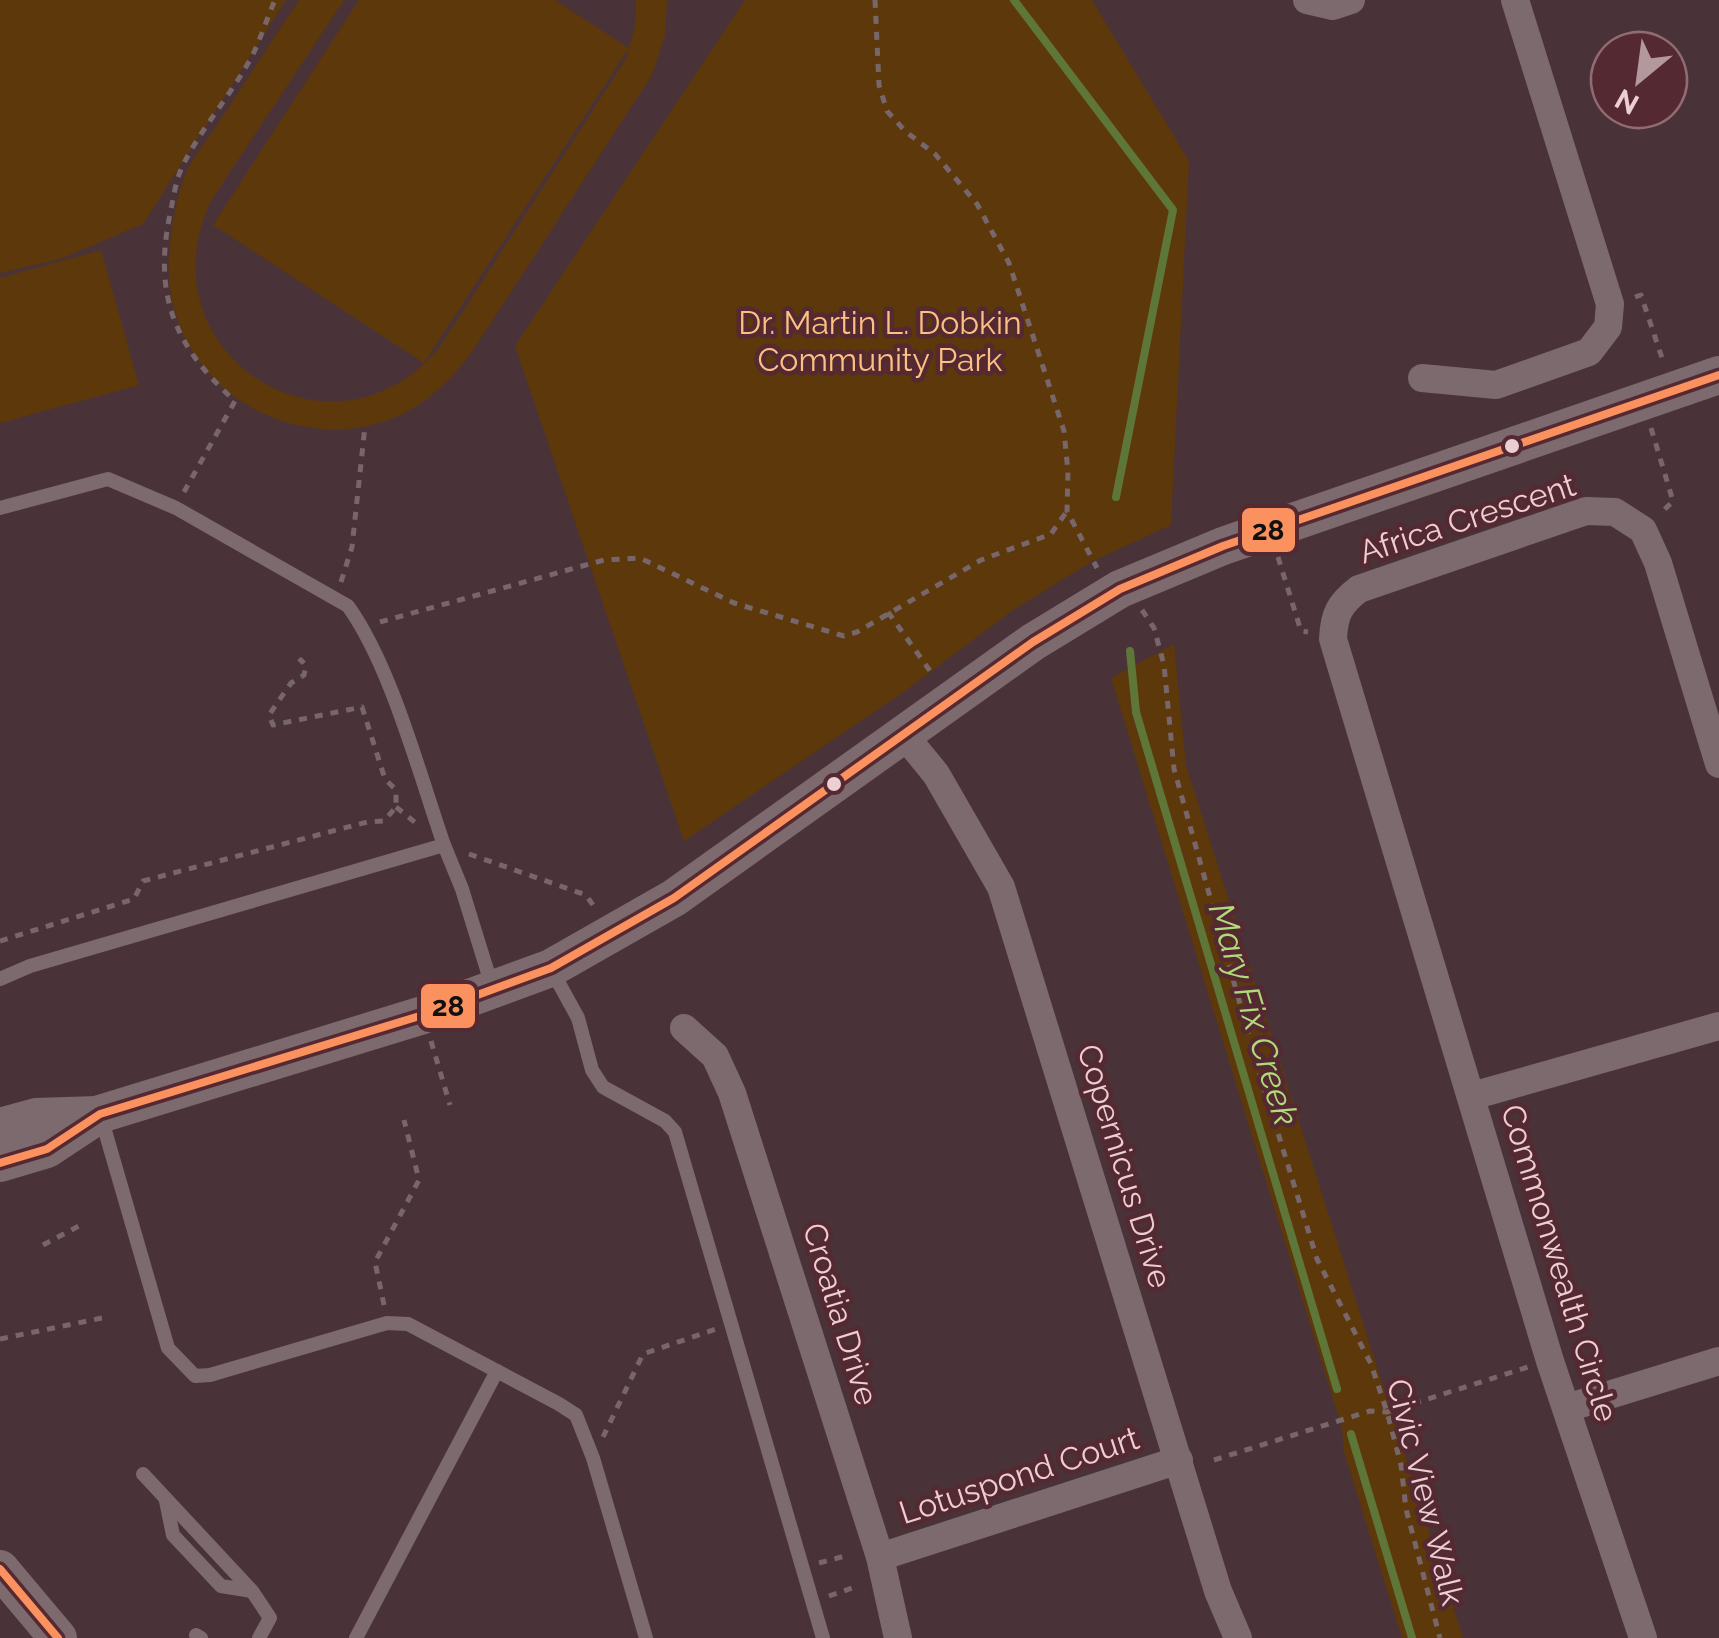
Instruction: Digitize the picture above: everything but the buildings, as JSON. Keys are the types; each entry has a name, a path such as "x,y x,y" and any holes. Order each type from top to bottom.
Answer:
{"street":[{"path":"1307,0 1333,6 1351,0"},
{"path":"1422,378 1496,385 1589,352 1608,327 1610,304 1515,0"},
{"path":"0,1127 36,1117 100,1114 424,1015 551,968 614,935 716,870 1077,614 1169,568 1719,375"},
{"name":"Africa Crescent","path":"1333,639 1334,615 1345,599 1359,589 1586,511 1614,512 1643,530"},
{"path":"1643,530 1658,563 1719,764"},
{"path":"1333,639 1472,1096"},
{"name":"Copernicus Drive","path":"904,735 936,774 1001,888 1218,1591 1238,1638"},
{"name":"Commonwealth Circle","path":"1643,1638 1550,1361 1472,1096 1719,1026"},
{"name":"Croatia Drive","path":"684,1028 716,1056 732,1093 880,1556 898,1638"},
{"path":"0,1163 47,1149 100,1114"},
{"path":"1567,1408 1719,1361"},
{"name":"Lotuspond Court","path":"880,1556 1179,1460"},
{"path":"0,1568 58,1638"}],"lane":[{"path":"0,508 108,479 176,508 348,606 363,626 386,681 462,890 494,991"},
{"path":"0,979 30,966 444,845"},
{"path":"551,968 578,1018 592,1070 604,1087 666,1121 675,1132 823,1638"},
{"path":"100,1114 168,1348 195,1376 210,1375 388,1323 408,1324 576,1416 593,1458 646,1638"},
{"path":"356,1638 497,1371"},
{"path":"142,1474 166,1500 173,1534 221,1586 252,1591 270,1618 258,1638"}],"path":[{"path":"176,508 235,401 191,356 167,304 163,264 171,210 181,170 254,52 274,0"},
{"path":"875,0 879,86 888,111 904,130 935,154 977,204 1009,263 1064,431 1067,511 1096,566"},
{"path":"1610,304 1641,295 1657,396 1672,501 1643,530"},
{"path":"336,599 352,546 364,426"},
{"path":"363,626 604,560 640,558 734,602 844,636 858,632 981,560 1050,534 1067,511"},
{"path":"1285,577 1301,630 1333,639"},
{"path":"888,612 951,700"},
{"name":"Civic View Walk","path":"1146,614 1164,665 1174,769 1260,1075 1317,1259 1370,1364 1387,1412 1401,1465 1406,1510 1440,1638"},
{"path":"0,941 134,899 143,881 366,822 384,822 396,807 396,790 385,779 362,707 273,725 269,715 292,683 304,675 306,666 299,662"},
{"path":"396,807 444,845 586,895 614,935"},
{"path":"424,1015 450,1106"},
{"path":"388,1323 375,1262 419,1180 404,1120"},
{"path":"43,1246 79,1226"},
{"path":"0,1339 107,1316"},
{"path":"593,1458 644,1354 732,1324"},
{"path":"1214,1460 1550,1361"},
{"path":"804,1568 845,1556"},
{"path":"814,1602 854,1587"}],"green space":[{"path":"0,0 286,0 143,224 60,259 0,273"},
{"path":"299,0 344,0 212,199 196,254 201,305 223,347 257,379 300,398 348,401 395,385 439,348 626,59 635,26 636,0 667,0 665,35 652,75 472,352 446,383 415,407 391,419 350,429 309,427 270,417 235,397 206,370 184,337 171,298 171,235 186,173"},
{"path":"359,0 555,0 629,48 424,363 213,225"},
{"name":"Dr. Martin L. Dobkin Community Park","path":"745,0 1092,0 1189,161 1171,525 1091,562 1013,610 905,691 684,841 515,346"},
{"path":"101,250 139,385 0,423 0,278"},
{"path":"1174,644 1186,765 1463,1638 1402,1638 1344,1452 1342,1428 1111,678"}],"waterway":[{"name":"Mary Fix Creek","path":"1014,0 1173,210 1116,497"},
{"name":"Mary Fix Creek","path":"1130,651 1136,712 1337,1389"},
{"name":"Mary Fix Creek","path":"1351,1434 1412,1638"}],"transit line":[{"name":"28","path":"0,1163 47,1149 100,1114 423,1015 551,968 674,898 1033,642 1120,589 1223,546 1719,375"},
{"name":"28","path":"0,1569 58,1638"}]}
